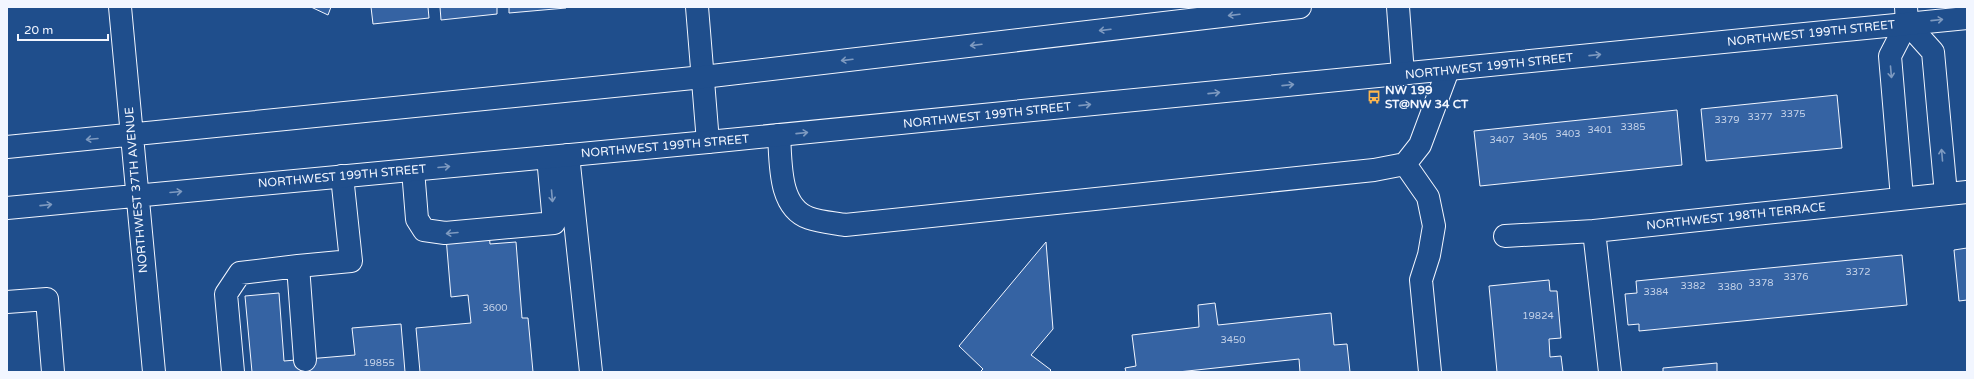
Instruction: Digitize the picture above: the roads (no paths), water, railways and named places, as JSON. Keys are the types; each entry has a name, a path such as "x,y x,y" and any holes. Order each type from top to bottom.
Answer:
{"main road":[{"name":"NORTHWEST 37TH AVENUE","path":"120,7 154,372"},
{"path":"696,7 708,142"},
{"path":"7,147 703,78 1300,7"},
{"path":"1398,7 1403,74"},
{"path":"1907,15 1933,52 1957,193"},
{"path":"1902,198 1890,56 1907,15"},
{"name":"NORTHWEST 199TH STREET","path":"7,208 1448,70 1907,15 1967,18"},
{"path":"779,135 783,189 792,205 808,218 845,225 1374,170 1405,164 1420,145 1448,70"},
{"path":"414,170 417,219 424,230 445,233 554,223 558,156"},
{"path":"558,156 591,372"},
{"path":"1405,164 1428,197 1434,226 1430,255 1421,280 1430,372"},
{"path":"233,372 226,294 240,273 351,261 342,176"},
{"name":"NORTHWEST 198TH TERRACE","path":"1505,236 1594,231 1957,193"},
{"path":"1594,231 1610,372"},
{"path":"298,266 305,360"},
{"path":"7,302 47,299 53,372"}],"place":[{"name":"NW 199 ST@NW 34 CT","path":"1374,97"}]}
